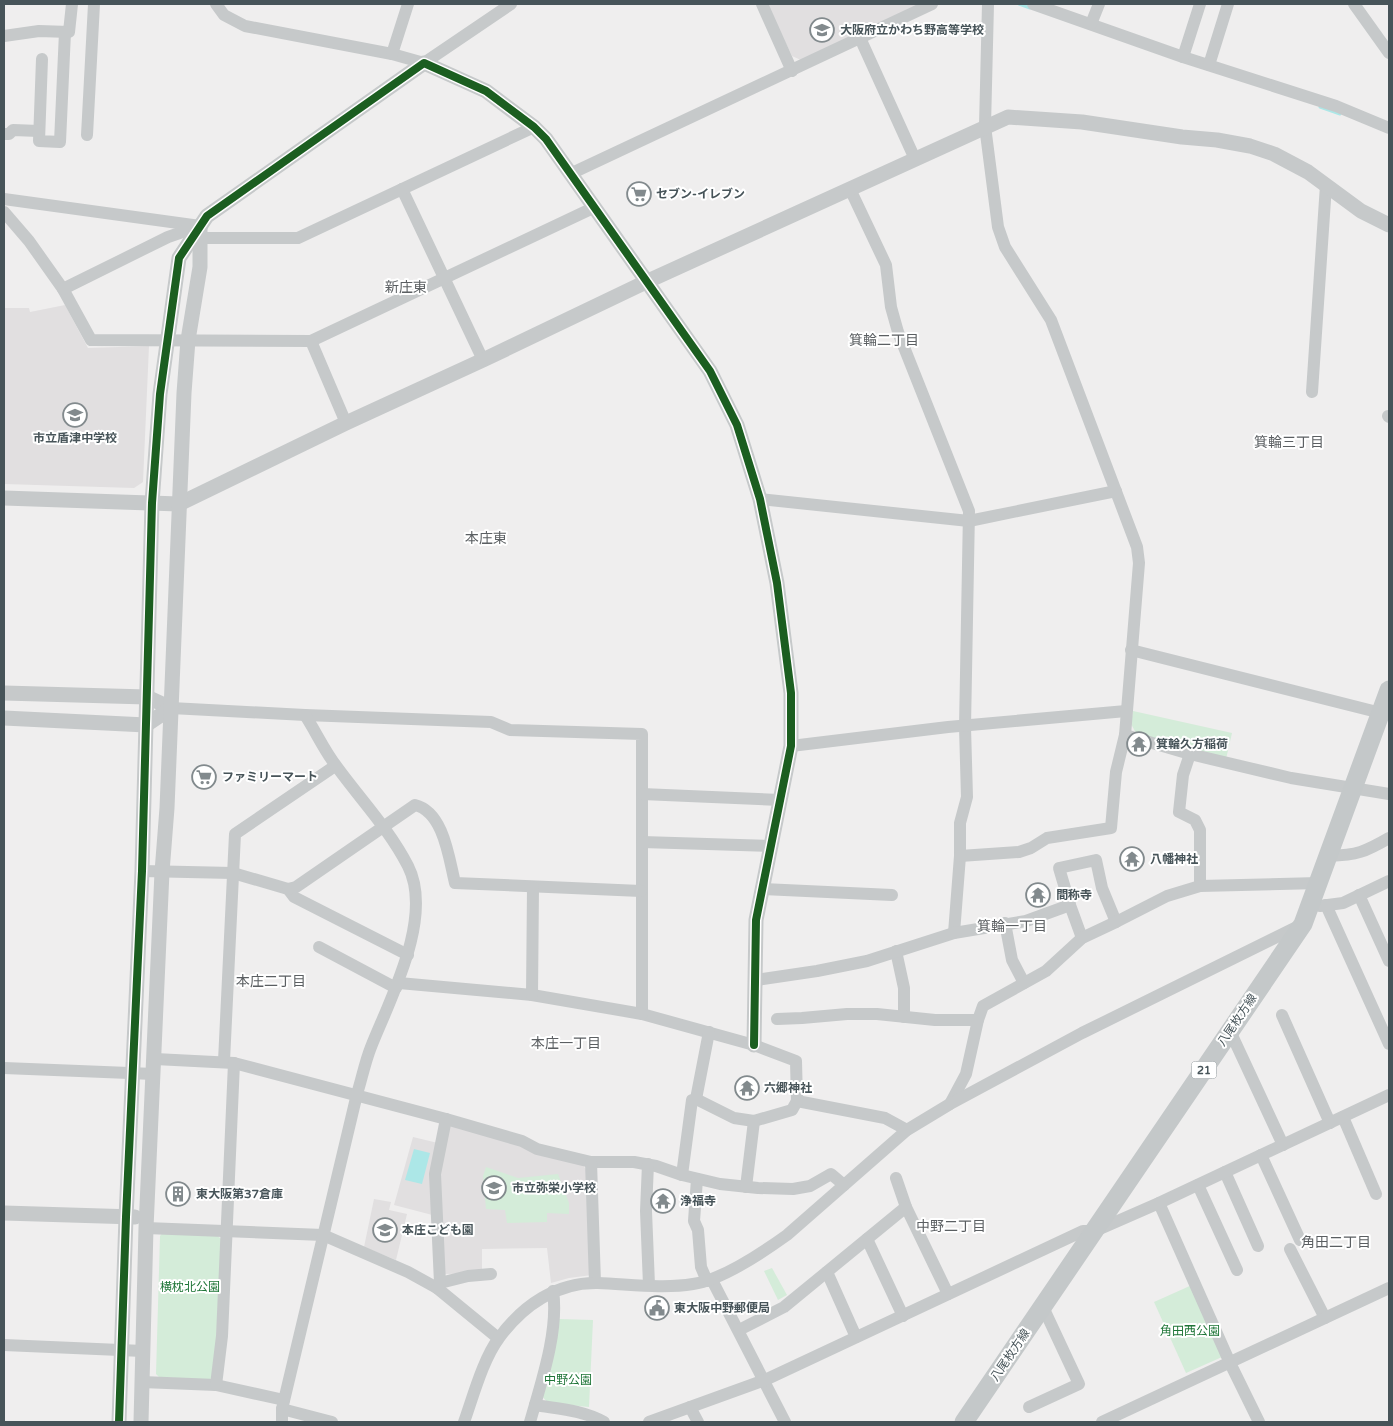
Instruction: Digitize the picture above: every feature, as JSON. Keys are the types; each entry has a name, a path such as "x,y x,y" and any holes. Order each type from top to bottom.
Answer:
{"main road":[{"name":"八尾枚方線","path":"964,1422 1313,912 1319,883 1328,856 1389,690"}],"street":[{"path":"4,36 39,31 69,32 72,4"},
{"path":"87,135 94,4"},
{"path":"216,4 224,15 245,26 392,54 424,63 486,91 534,127 546,140 593,208 648,281 710,371 736,425 760,499 778,593 791,693 791,746 756,920 754,1045"},
{"path":"392,54 408,4"},
{"path":"120,1422 126,1217 142,871 152,503 160,394 179,258 200,232 206,216 511,4"},
{"path":"762,4 792,70"},
{"path":"570,174 932,4"},
{"path":"960,856 1019,852 1032,848 1047,838 1111,828 1116,772 1125,735 1138,563 1137,548 1051,320 1006,247 998,227 985,126 988,4"},
{"path":"1033,4 1068,10 1091,24 1183,57 1336,106 1389,128"},
{"path":"1091,24 1099,4"},
{"path":"1183,57 1200,4"},
{"path":"1210,65 1228,4"},
{"path":"1354,4 1389,54"},
{"path":"42,59 39,141 60,142 65,32"},
{"path":"860,38 915,159"},
{"path":"4,498 179,504 648,281 1008,117 1082,122 1250,146 1274,154 1308,172 1361,211 1389,225"},
{"path":"4,200 200,232 298,238 534,127"},
{"path":"4,134 9,134 13,130 39,131"},
{"path":"1312,392 1326,185"},
{"path":"402,189 443,278 484,360"},
{"path":"850,189 886,265 891,307 898,332 969,511 965,727 967,797 960,823 960,856 954,933"},
{"path":"4,212 29,241 63,289 91,340 310,341 593,208"},
{"path":"63,289 168,237 200,232"},
{"path":"140,1422 147,1222 162,872 167,808 184,393 188,340 200,267 200,232"},
{"path":"310,341 346,423"},
{"path":"760,499 969,521 1116,492"},
{"path":"1131,650 1380,714"},
{"path":"4,693 147,697 171,708 491,722 510,730 642,734 642,1014"},
{"path":"4,718 146,725 171,708"},
{"path":"791,746 948,727 965,727 1126,711"},
{"path":"282,1422 283,1405 357,1094 370,1049 398,985 408,955 412,936 415,892 409,867 384,828 335,766 306,715"},
{"path":"1125,735 1190,754 1291,778 1389,794"},
{"path":"1190,754 1183,775 1179,812 1195,820 1200,830 1200,886"},
{"path":"216,1385 222,1336 228,1230 229,1062 235,834 335,766"},
{"path":"642,794 780,800"},
{"path":"142,871 233,873 288,889 296,887 415,805 424,807 442,830 455,883 641,891"},
{"path":"1328,856 1352,855 1369,849 1389,838"},
{"path":"642,842 771,846"},
{"path":"1082,938 1059,868 1096,860 1102,888 1116,922"},
{"path":"464,1422 485,1365 498,1338 530,1304 553,1291 569,1285 596,1283 650,1286 692,1285 710,1280 768,1249 787,1235 907,1130 950,1104 1313,912 1343,903 1389,881"},
{"path":"950,1104 966,1074 983,1006 1046,971 1082,938 1167,896 1200,886 1319,883"},
{"path":"532,995 533,887"},
{"path":"288,889 294,897 408,955"},
{"path":"763,889 892,894"},
{"path":"1359,895 1389,961"},
{"path":"756,980 859,963 954,933 1026,921 1070,905"},
{"path":"1313,912 1389,1044"},
{"path":"1005,923 1012,960 1024,983"},
{"path":"319,947 398,985 532,995 642,1014 754,1045 796,1060 797,1101 792,1110 754,1121 734,1118 696,1099"},
{"path":"896,951 904,988 904,1017"},
{"path":"777,1018 847,1014 935,1020 978,1020"},
{"path":"1282,1015 1330,1123"},
{"path":"1230,1031 1283,1145"},
{"path":"682,1175 692,1100 696,1099 709,1032"},
{"path":"4,1068 132,1073 154,1066 229,1062 357,1094 522,1141 537,1149 591,1162 634,1162 648,1164 720,1184 746,1187 793,1189 810,1186 831,1174 844,1185"},
{"path":"650,1422 683,1413 765,1380 1083,1231 1095,1231 1159,1203 1389,1095"},
{"path":"797,1101 885,1118 907,1130"},
{"path":"1343,1117 1376,1194"},
{"path":"439,1286 435,1174 446,1119"},
{"path":"746,1187 754,1121"},
{"path":"1261,1155 1325,1318"},
{"path":"591,1162 596,1283"},
{"path":"648,1164 646,1211 650,1286"},
{"path":"1226,1172 1258,1246"},
{"path":"696,1178 694,1221 698,1230 701,1267 739,1330 785,1422"},
{"path":"896,1178 906,1207 948,1294"},
{"path":"1198,1185 1237,1270"},
{"path":"1159,1203 1230,1363 1259,1422"},
{"path":"739,1330 784,1307 906,1207"},
{"path":"4,1213 126,1217 147,1222 228,1230 323,1235 439,1286 498,1338"},
{"path":"867,1239 902,1316"},
{"path":"828,1272 856,1337"},
{"path":"439,1286 468,1276 491,1274"},
{"path":"1102,1422 1389,1288"},
{"path":"530,1422 555,1325 553,1291"},
{"path":"1029,1407 1078,1384 1043,1307"},
{"path":"4,1345 143,1351"},
{"path":"142,1382 216,1385 332,1422"},
{"path":"535,1405 579,1412 596,1417 604,1422"},
{"path":"683,1413 698,1422"}],"shaded area":[{"name":"大阪府立かわち野高等学校","path":"767,4 920,4 801,60 792,56"},
{"name":"市立盾津中学校","path":"65,305 88,348 149,346 143,482 134,488 4,484 4,308 29,308 30,312"},
{"name":"市立弥栄小学校","path":"453,1124 582,1164 588,1172 592,1275 551,1283 547,1248 482,1249 482,1273 445,1274 440,1217 394,1205 413,1137 442,1144 448,1127"},
{"name":"本庄こども園","path":"374,1199 391,1202 389,1210 407,1214 396,1260 364,1247"}],"green space":[{"path":"1133,711 1232,733 1226,759 1136,733 1131,724"},
{"path":"486,1167 518,1178 558,1174 569,1203 569,1214 547,1213 547,1222 507,1223 505,1210 486,1209 483,1176"},
{"name":"横枕北公園","path":"163,1232 216,1234 222,1240 214,1376 209,1380 159,1377 156,1374 160,1236"},
{"path":"772,1268 787,1295 778,1300 764,1271"},
{"name":"角田西公園","path":"1192,1285 1222,1357 1186,1373 1154,1302"},
{"name":"中野公園","path":"559,1319 593,1320 589,1407 548,1403 541,1395"}],"water":[{"path":"414,1149 430,1153 422,1184 405,1180"}],"waterway":[{"path":"1019,4 1030,8"},
{"path":"1320,107 1340,114"}],"cycle path":[{"path":"119,1422 126,1217 142,871 152,503 160,394 179,258 207,216 424,63 486,91 534,127 546,139 710,371 737,425 760,499 777,583 791,693 791,746 756,920 754,1045"}],"place":[{"name":"大阪府立かわち野高等学校","path":"822,30"},
{"name":"セブン-イレブン","path":"639,194"},
{"name":"市立盾津中学校","path":"75,415"},
{"name":"箕輪久方稲荷","path":"1139,744"},
{"name":"ファミリーマート","path":"204,777"},
{"name":"八幡神社","path":"1132,859"},
{"name":"間称寺","path":"1038,895"},
{"name":"六郷神社","path":"747,1088"},
{"name":"市立弥栄小学校","path":"494,1188"},
{"name":"東大阪第37倉庫","path":"178,1194"},
{"name":"浄福寺","path":"663,1201"},
{"name":"本庄こども園","path":"385,1230"},
{"name":"東大阪中野郵便局","path":"657,1308"}],"district":[{"name":"新庄東","path":"406,287"},
{"name":"箕輪二丁目","path":"884,340"},
{"name":"箕輪三丁目","path":"1289,442"},
{"name":"本庄東","path":"486,538"},
{"name":"箕輪一丁目","path":"1012,926"},
{"name":"本庄二丁目","path":"271,981"},
{"name":"本庄一丁目","path":"566,1043"},
{"name":"中野二丁目","path":"951,1226"},
{"name":"角田二丁目","path":"1336,1242"}]}
